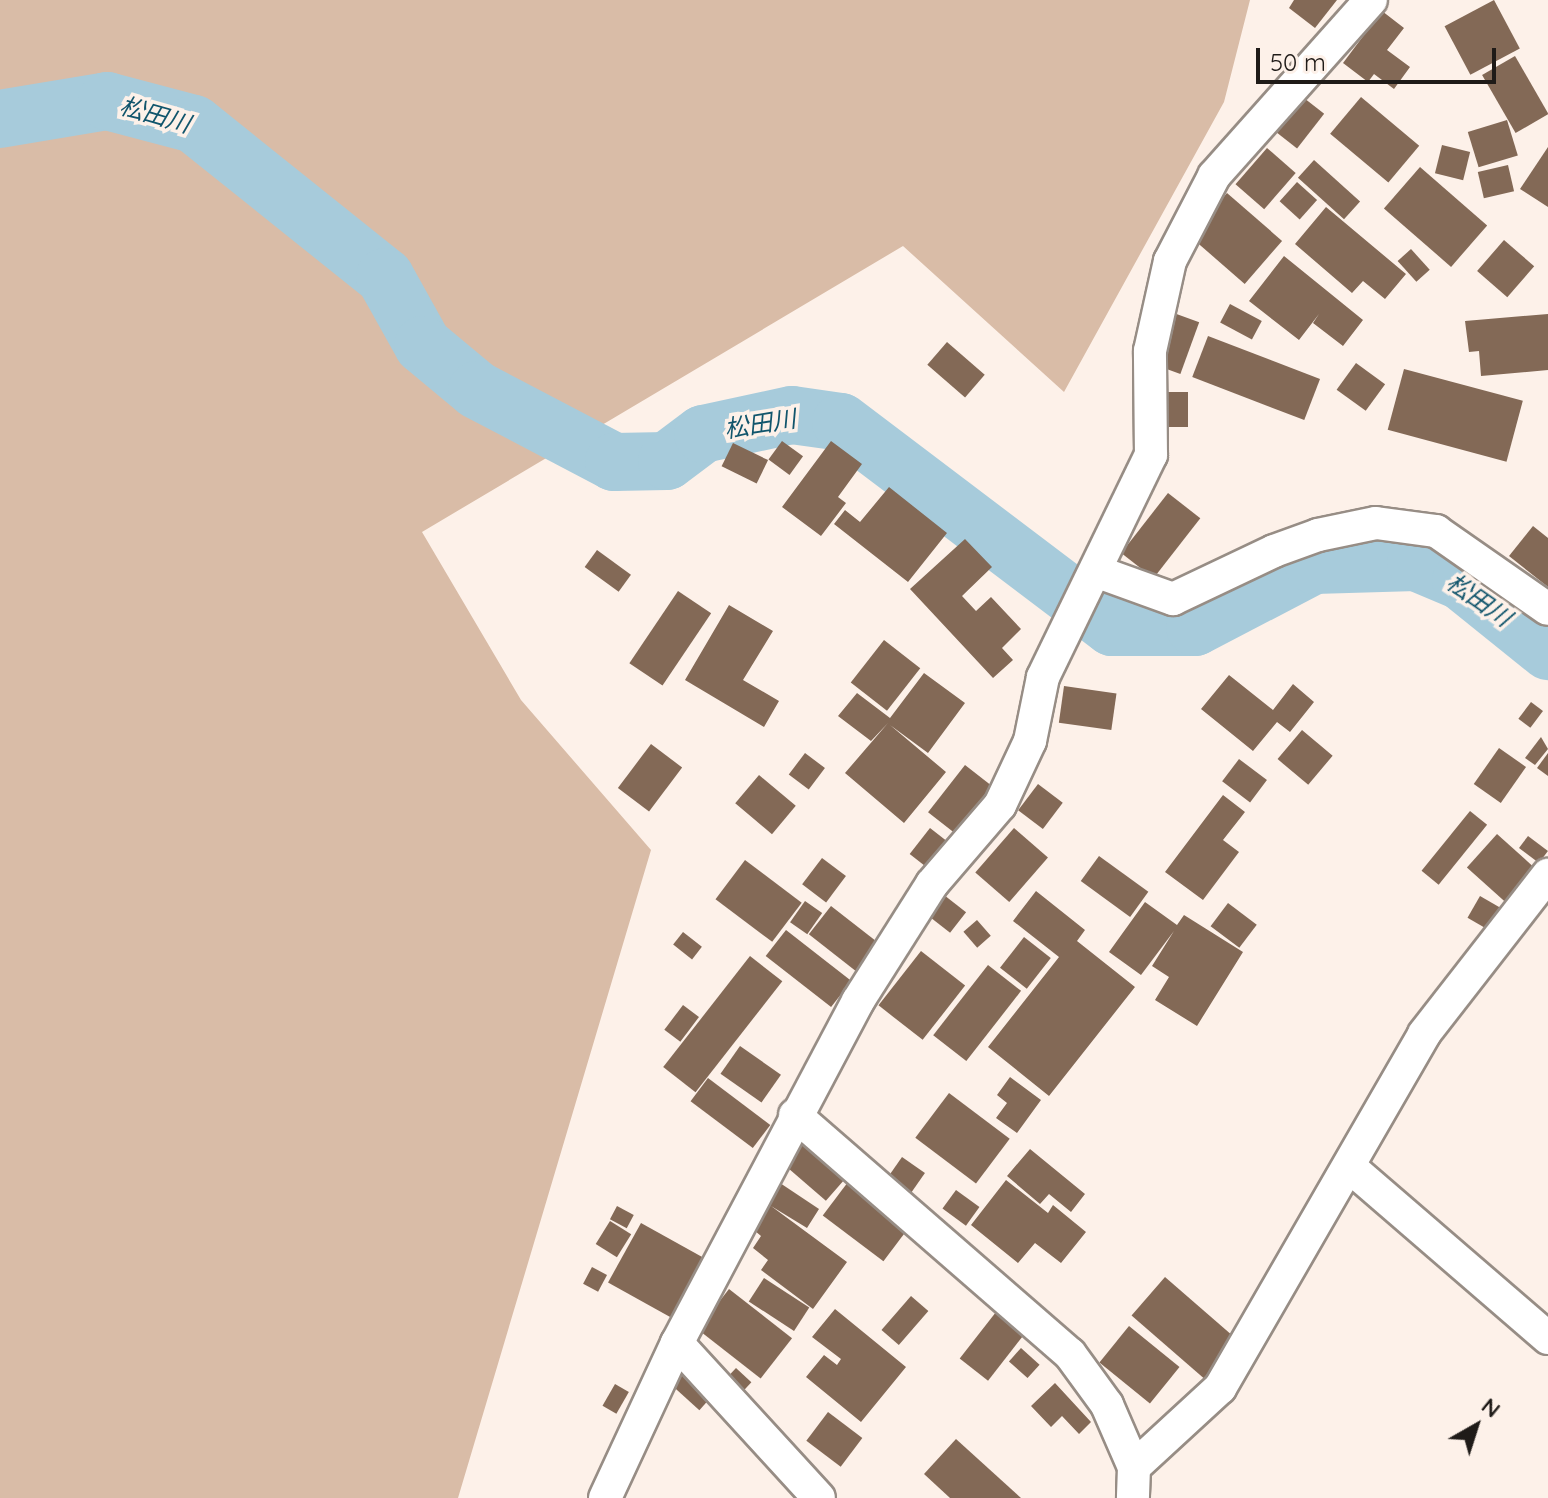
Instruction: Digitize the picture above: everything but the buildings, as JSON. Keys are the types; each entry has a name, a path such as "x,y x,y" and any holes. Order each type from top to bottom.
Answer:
{"street":[{"path":"605,1498 677,1343 858,1001 932,884 1000,805 1030,741 1043,677 1098,572 1151,455 1150,351 1170,261 1214,176 1371,0"},
{"path":"1098,572 1173,599 1217,583 1274,551 1318,535 1376,523 1436,531 1548,609"},
{"path":"795,1115 1070,1354 1107,1405 1133,1483 1220,1388 1351,1168 1424,1034 1548,875"},
{"path":"1351,1168 1548,1338"},
{"path":"677,1343 819,1498"}],"shaded area":[{"path":"0,0 1250,0 1224,102 1064,392 903,246 422,532 521,700 651,850 458,1498 0,1498"}],"waterway":[{"name":"松田川","path":"0,119 107,101 194,124 385,277 423,345 477,390 614,462 667,461 703,434 792,415 841,422 1112,627 1195,627 1314,565 1416,562 1461,581 1548,651"}]}
